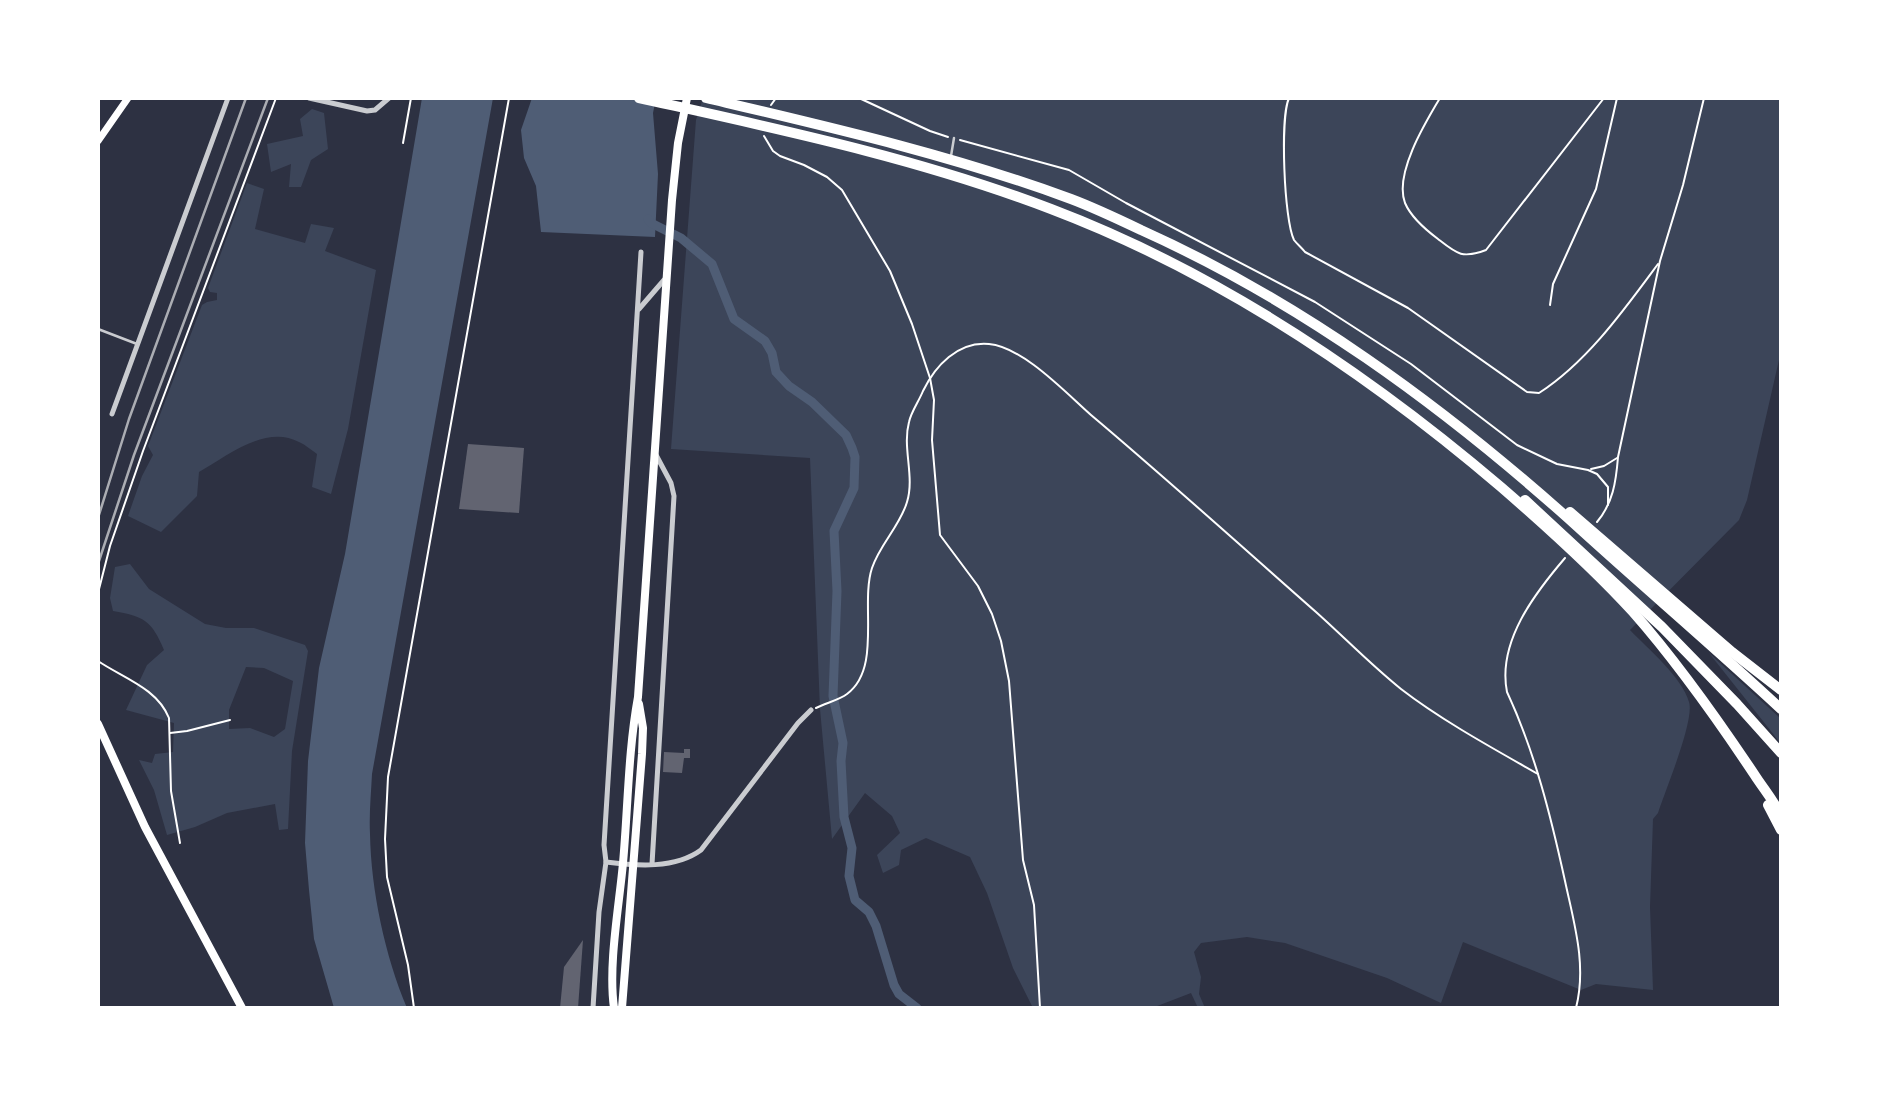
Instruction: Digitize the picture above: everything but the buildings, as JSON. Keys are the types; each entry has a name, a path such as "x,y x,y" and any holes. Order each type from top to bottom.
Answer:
{"highway":[{"path":"639,98 786,131 923,166 1064,214 1137,245 1207,281 1323,351 1480,469 1596,573 1673,660 1712,710 1781,814"},
{"path":"706,98 950,159 1072,199 1176,246 1262,292 1337,339 1421,397 1554,504 1781,709"},
{"path":"1323,351 1341,357 1388,390 1536,508 1669,634 1781,752"},
{"path":"1554,504 1569,511 1691,617 1781,690"},
{"path":"1755,776 1781,830"}],"main road":[{"path":"98,141 128,98"},
{"path":"614,1008 615,944 631,734 638,697 671,214 678,143 687,98"},
{"path":"622,1008 642,754 643,729 638,697"},
{"path":"98,724 145,827 242,1008"}],"street":[{"path":"111,414 228,98"},
{"path":"309,98 367,111 375,110 389,98"},
{"path":"593,1008 599,912 606,862 604,845 641,252"},
{"path":"639,309 666,277"},
{"path":"652,864 674,496 671,483 655,452"},
{"path":"606,862 652,864 688,859 701,850 798,723 811,710"}],"lane":[{"path":"950,159 954,138"},
{"path":"98,329 138,344"}],"path":[{"path":"98,593 110,546 139,462 276,98"},
{"path":"403,143 411,98"},
{"path":"414,1008 408,965 387,877 385,839 388,777 509,98"},
{"path":"859,98 930,131 954,138"},
{"path":"1289,98 1285,144 1290,224 1295,241 1305,252 1408,308 1527,392 1539,393 1559,380 1606,330 1660,261"},
{"path":"1440,98 1412,148 1402,190 1406,205 1426,231 1456,253 1471,256 1486,250 1604,98"},
{"path":"1549,305 1553,284 1596,189 1617,98"},
{"path":"1572,466 1597,474 1608,487 1606,511 1616,481 1618,457 1660,261 1684,185 1704,98"},
{"path":"763,133 772,151 827,177 842,190 896,283 930,377 934,400 932,440 940,535 983,595 1001,641 1009,681 1023,860 1034,905 1040,1008"},
{"path":"811,710 848,694 866,659 867,595 871,568 900,520 907,502 910,483 907,447 909,422 930,377 946,358 970,345 990,344 1012,351 1040,371 1402,689 1492,748 1538,774"},
{"path":"1588,470 1604,466 1618,457"},
{"path":"1553,572 1532,599 1517,631 1504,679 1538,774 1556,842 1581,967 1581,990 1577,1008"},
{"path":"98,662 149,691 162,704 169,718 171,791 180,843"},
{"path":"170,733 187,732 230,720"}],"shaded area":[{"path":"422,98 493,98 372,774 370,834 376,900 392,967 407,1008 334,1008 314,939 305,843 308,761 319,668 345,554"},
{"path":"532,98 656,98 653,113 658,174 655,237 541,232 536,186 524,158 521,130"},
{"path":"703,98 1781,98 1781,351 1747,500 1739,520 1630,630 1679,683 1689,702 1690,711 1678,756 1658,813 1653,819 1650,907 1653,990 1596,984 1581,990 1463,942 1441,1003 1387,978 1285,943 1247,937 1201,943 1194,952 1201,977 1199,994 1205,1008 1198,1008 1191,993 1152,1008 1033,1008 1013,968 987,893 970,857 926,838 901,850 899,865 883,873 877,855 900,833 892,816 865,793 832,839 820,709 810,458 671,449 696,120"},
{"path":"312,109 324,113 328,149 311,160 301,187 289,187 291,164 271,172 267,144 303,136 300,119"},
{"path":"247,183 264,189 255,229 305,243 311,224 334,228 325,251 376,270 348,429 331,494 312,487 317,454 302,443 286,437 260,439 199,472 197,496 161,532 128,516 142,476 153,455 148,446 202,305 217,300 217,293 210,292 208,288"},
{"path":"130,564 149,589 205,624 226,628 254,628 305,645 308,651 292,751 288,829 279,830 275,804 227,813 195,827 167,835 154,790 139,760 152,763 155,754 173,752 174,723 126,710 147,665 164,650 155,632 146,622 132,615 113,611 110,598 115,567","holes":["246,667 264,668 293,681 285,729 274,737 250,728 229,729 229,710"]},
{"path":"1709,653 1781,719 1781,744 1774,735"}],"waterway":[{"path":"648,219 681,238 712,264 734,319 765,341 772,353 776,372 846,435 852,448 855,457 854,488 834,531 837,591 833,696 843,743 841,761 844,817 852,848 849,876 855,900 869,912 876,926 894,985 899,994 917,1008"}],"railway":[{"path":"98,518 129,419 246,98"},
{"path":"98,564 134,455 268,98"}]}
